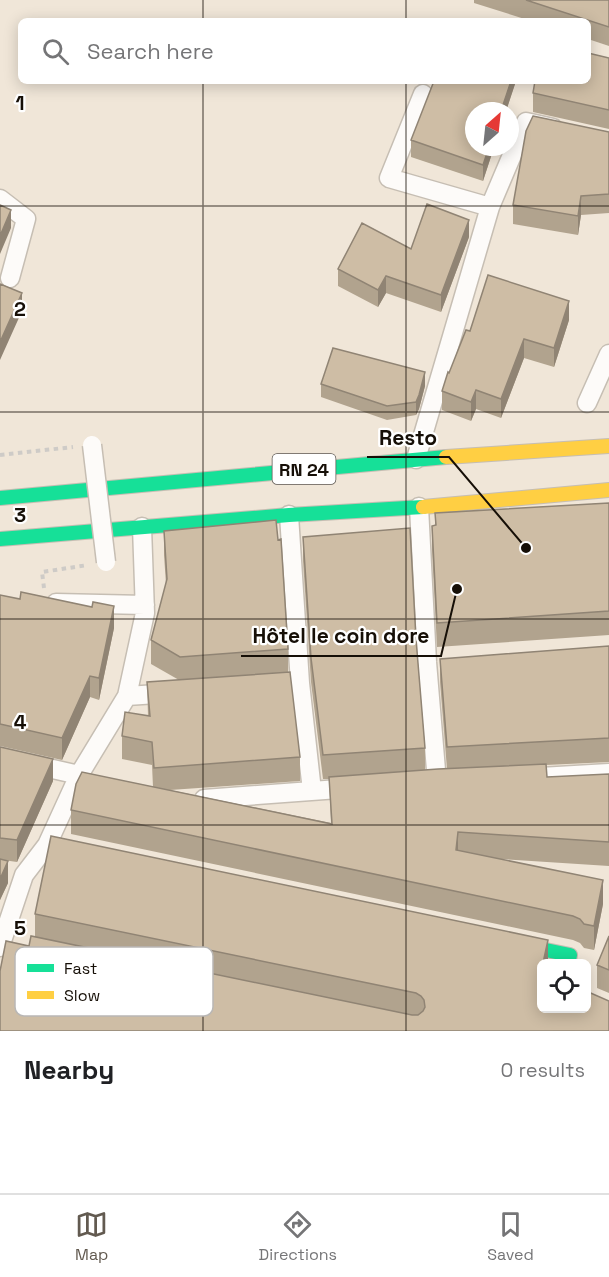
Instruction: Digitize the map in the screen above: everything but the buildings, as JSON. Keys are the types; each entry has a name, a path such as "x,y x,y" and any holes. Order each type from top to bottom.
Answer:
{"main road":[{"name":"RN 24","path":"0,498 416,459 609,445"},
{"name":"RN 24","path":"0,539 609,490"},
{"path":"500,940 570,955 569,959"}],"street":[{"path":"423,94 389,178 490,207"},
{"path":"416,459 490,207 526,122 568,131"},
{"path":"0,199 26,219 10,278"},
{"path":"587,403 609,354"},
{"path":"92,445 106,562"},
{"path":"419,507 433,662 437,782"},
{"path":"289,515 294,684 312,791"},
{"path":"5,946 16,874 53,847 80,775 127,696 146,612 142,527"},
{"path":"35,603 145,605"},
{"path":"127,696 185,692"},
{"path":"0,757 80,775"},
{"path":"506,778 609,773"},
{"path":"204,799 369,787"}],"path":[{"path":"0,455 92,445"},
{"path":"42,572 106,562"}],"traffic: fast":[{"path":"0,498 446,457"},
{"path":"0,539 289,515 423,507"},
{"path":"512,943 570,955 569,959"}],"traffic: slow":[{"path":"446,457 609,446"},
{"path":"423,507 609,490"}],"place":[{"name":"Resto","path":"526,548"},
{"name":"Hôtel le coin dore","path":"457,589"}]}
